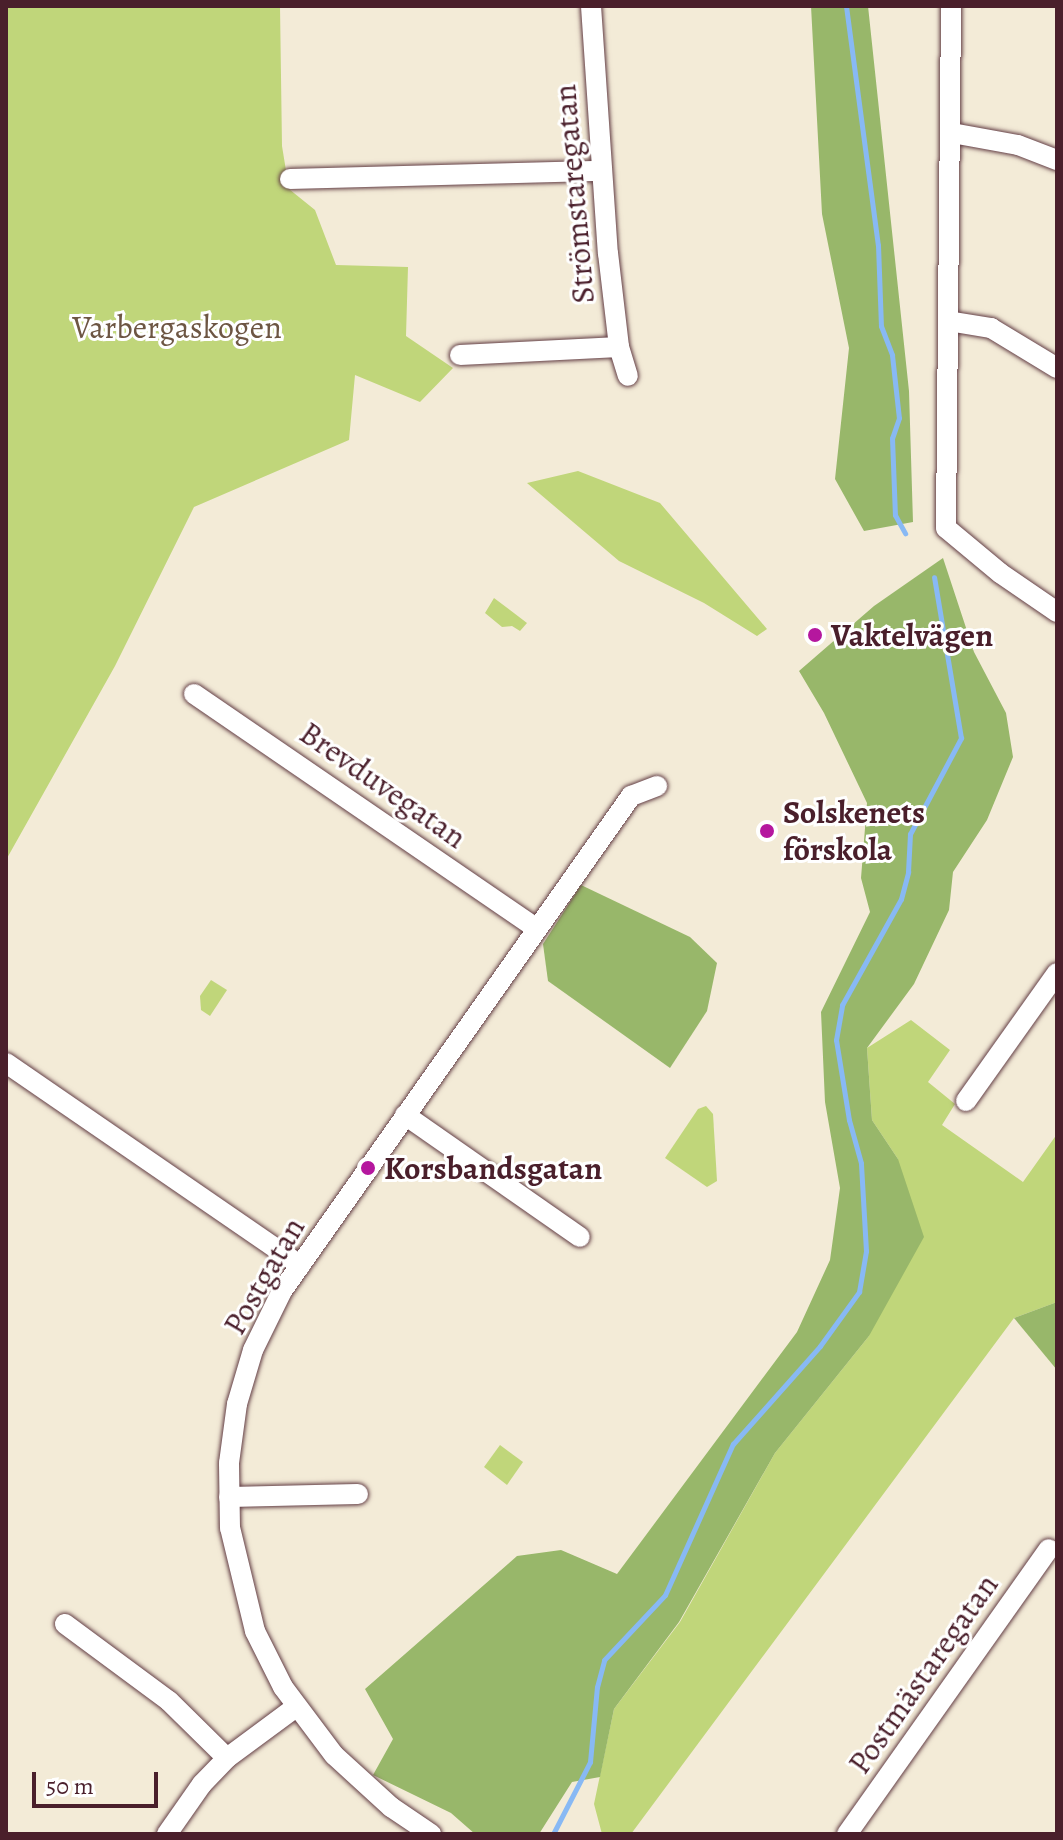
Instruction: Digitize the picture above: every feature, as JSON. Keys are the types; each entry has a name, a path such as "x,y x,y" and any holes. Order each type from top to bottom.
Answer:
{"street":[{"name":"Strömstaregatan","path":"591,6 602,171 619,347 628,376"},
{"path":"951,6 946,528 1000,573 1057,612"},
{"path":"952,133 1018,145 1057,160"},
{"path":"290,179 602,171"},
{"path":"948,321 991,328 1057,368"},
{"path":"460,355 619,347"},
{"name":"Brevduvegatan","path":"194,694 536,928"},
{"name":"Postgatan","path":"431,1834 391,1807 354,1776 296,1707 255,1631 234,1553 229,1497 232,1435 243,1378 267,1320 300,1265 631,796 657,786"},
{"path":"966,1101 1057,973"},
{"path":"6,1063 300,1265"},
{"path":"405,1115 580,1237"},
{"path":"229,1497 358,1494"},
{"name":"Postmästaregatan","path":"847,1834 1049,1549"},
{"path":"65,1624 169,1701 227,1758"},
{"path":"167,1834 202,1784 227,1758 296,1707"}],"green space":[{"name":"Varbergaskogen","path":"6,6 280,6 282,146 289,189 315,210 336,265 408,267 406,336 453,368 420,402 355,375 349,440 194,507 115,666 6,860"},
{"path":"811,6 868,6 909,391 913,522 864,531 835,479 849,348 822,214"},
{"path":"578,471 660,503 767,629 757,636 704,603 619,561 527,483"},
{"path":"943,558 974,652 1006,713 1013,757 987,820 953,872 949,910 914,984 867,1048 872,1120 898,1159 924,1237 869,1336 775,1453 679,1622 614,1709 600,1777 572,1782 539,1834 475,1834 451,1813 373,1775 393,1739 365,1689 517,1556 561,1550 617,1574 797,1332 830,1260 840,1188 825,1102 821,1012 870,912 861,878 867,803 824,713 799,671 874,606"},
{"path":"494,598 527,623 520,631 512,626 502,627 485,613"},
{"path":"581,885 690,937 717,963 707,1011 670,1068 548,981 543,944"},
{"path":"211,980 227,990 210,1016 201,1010 200,996"},
{"path":"911,1020 950,1050 928,1082 955,1104 942,1125 1023,1182 1057,1134 1057,1302 1014,1318 631,1834 602,1834 594,1804 614,1709 680,1622 775,1453 869,1336 898,1159 872,1120 867,1048"},
{"path":"706,1106 713,1114 717,1181 707,1187 665,1158 698,1109"},
{"path":"1057,1302 1057,1370 1014,1318"},
{"path":"500,1445 523,1462 507,1485 484,1467"}],"waterway":[{"path":"846,6 878,245 881,326 892,355 899,418 892,438 895,515 905,533"},
{"path":"553,1834 590,1762 597,1687 604,1660 665,1595 733,1444 820,1346 859,1292 866,1251 861,1163 849,1120 836,1040 842,1005 901,899 908,872 910,834 961,738 934,577"}],"place":[{"name":"Vaktelvägen","path":"815,635"},
{"name":"Solskenets förskola","path":"767,831"},
{"name":"Korsbandsgatan","path":"368,1168"}]}
